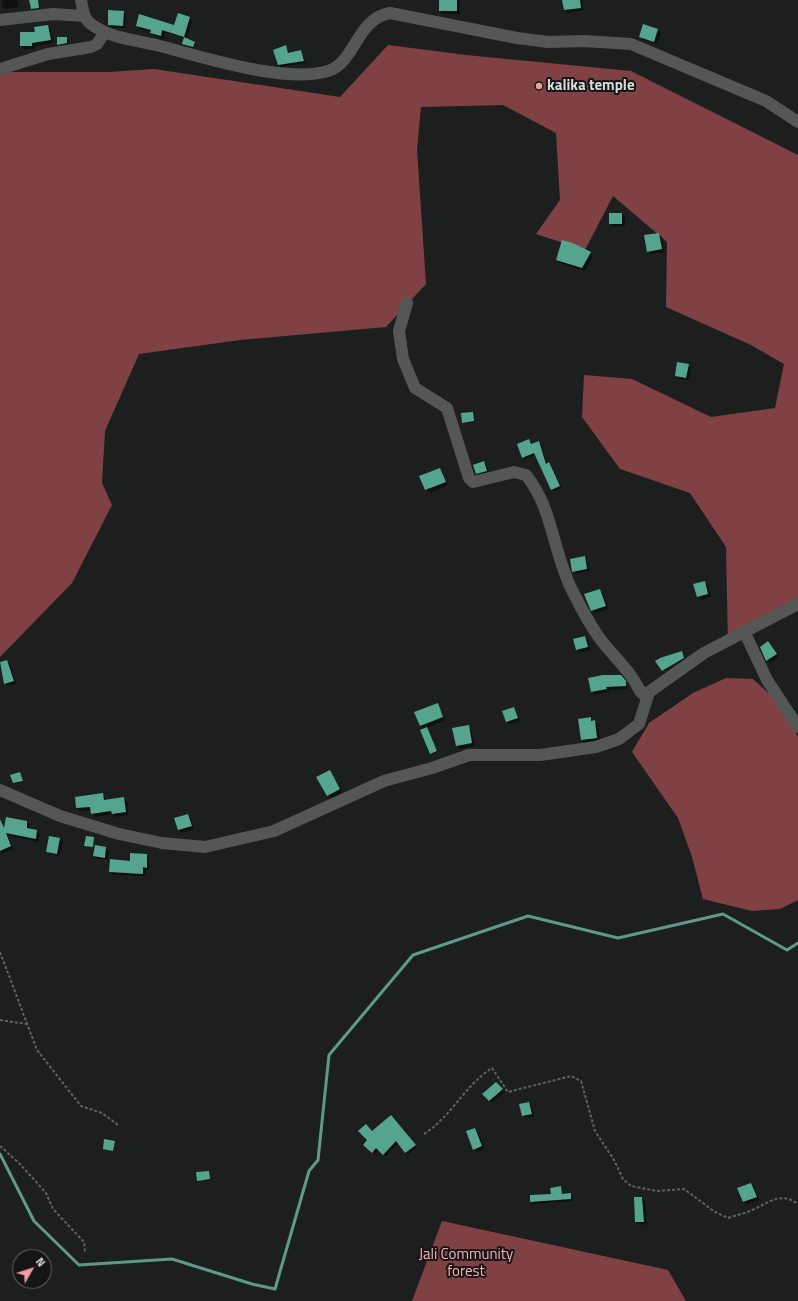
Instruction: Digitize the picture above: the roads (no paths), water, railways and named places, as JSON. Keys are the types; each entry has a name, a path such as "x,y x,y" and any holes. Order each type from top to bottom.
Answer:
{"street":[{"path":"81,0 84,16 91,24 115,37 138,41 211,60 277,73 308,74 329,71 342,61 369,23 379,15 390,13 517,38 548,42 584,41 631,44 766,101 798,122"},
{"path":"0,20 53,14 84,16"},
{"path":"0,69 48,54 91,47 97,44 106,32"},
{"path":"406,303 399,331 403,359 415,388 447,408 469,478 473,482 514,472 526,475 532,483 551,528 571,589 605,645 622,662 640,691 644,694 649,692 704,653 798,604"},
{"path":"744,631 767,680 798,727"},
{"path":"0,790 60,816 119,834 162,843 205,847 274,831 384,781 432,768 442,763 470,755 540,755 596,747 619,739 639,724 649,692"}],"waterway":[{"path":"0,1154 34,1221 79,1265 172,1259 252,1284 275,1289 309,1171 318,1160 329,1055 413,955 528,916 618,938 723,914 787,950 798,943"}],"place":[{"name":"kalika temple","path":"539,86"}],"park label":[{"name":"Jali Community forest","path":"466,1264"}]}
